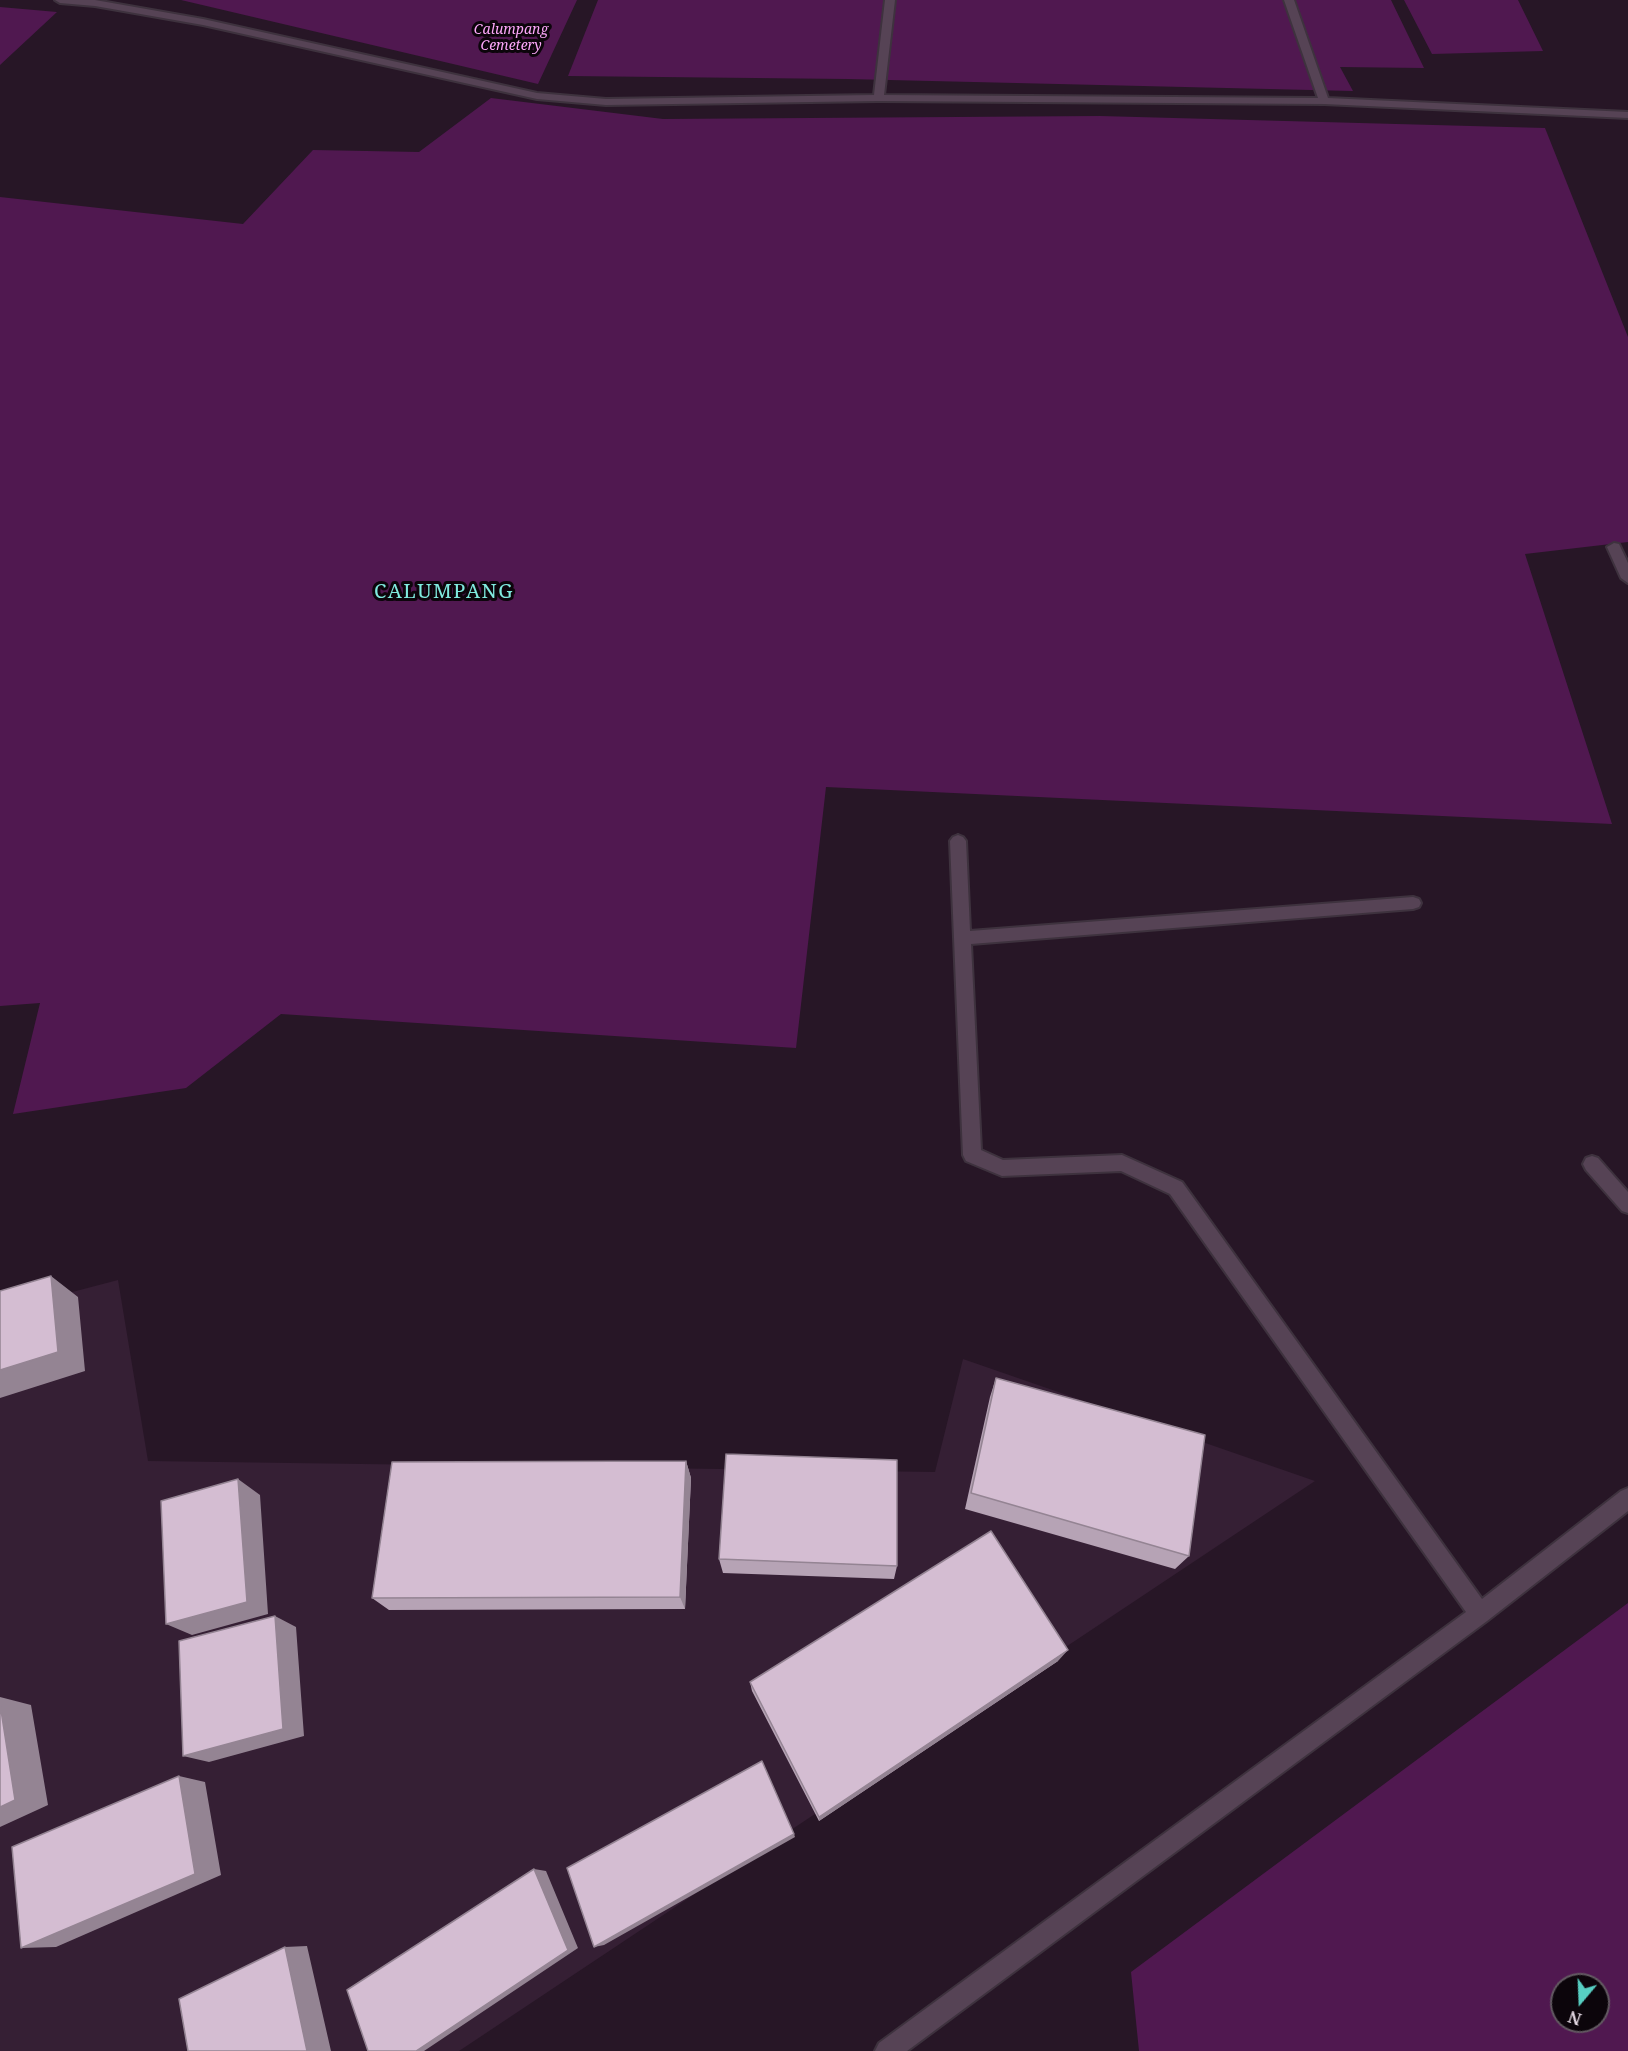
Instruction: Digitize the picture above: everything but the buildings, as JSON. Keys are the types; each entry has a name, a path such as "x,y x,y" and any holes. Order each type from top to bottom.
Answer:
{"street":[{"path":"60,0 95,3 203,22 537,96 606,102 879,98 1324,101 1628,115"},
{"path":"879,98 890,0"},
{"path":"1289,0 1324,101"},
{"path":"1614,547 1628,578"},
{"path":"957,841 972,1155 1002,1168 1122,1163 1176,1188 1480,1614"},
{"path":"961,938 1413,903"},
{"path":"1592,1164 1628,1205"},
{"path":"887,2051 1480,1614 1628,1498"}],"shaded area":[{"path":"118,1280 148,1461 935,1472 963,1359 1315,1481 459,2051 0,2051 0,1311"}],"green space":[{"name":"Calumpang Cemetery","path":"181,0 577,0 538,84"},
{"path":"598,0 1391,0 1424,68 1340,67 1353,91 847,79 568,76"},
{"path":"1404,0 1518,0 1543,51 1432,54"},
{"path":"0,7 57,12 0,65"},
{"path":"491,98 663,119 1100,116 1545,128 1628,337 1628,542 1525,554 1612,824 826,787 796,1048 281,1014 186,1088 13,1114 40,1003 0,1006 0,197 243,224 313,150 419,152"},
{"path":"1628,1603 1628,2051 1139,2051 1131,1972"}],"district":[{"name":"CALUMPANG","path":"444,592"}]}
